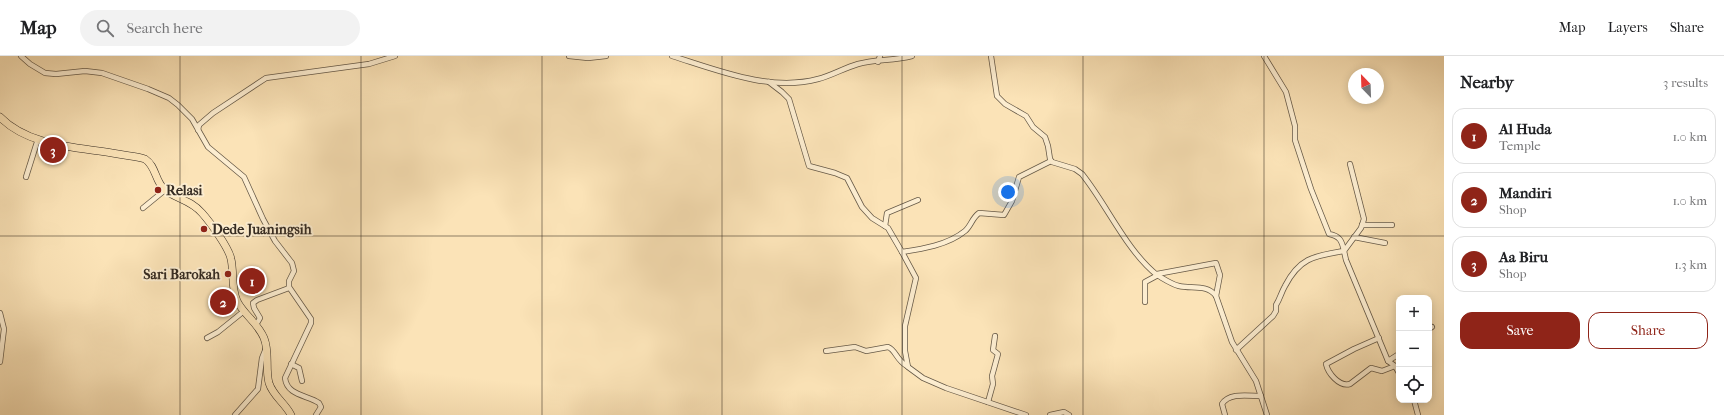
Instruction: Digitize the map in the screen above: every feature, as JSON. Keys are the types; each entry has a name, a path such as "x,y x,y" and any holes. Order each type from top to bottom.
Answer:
{"main road":[{"path":"0,117 7,124 18,131 38,139 145,159 151,164 160,184 165,190 196,207 225,244 231,257 235,295 244,310 256,325 266,347 269,385 274,394 291,415"}],"street":[{"path":"21,56 30,64 45,73 93,72 112,76 169,98 192,119 208,147 244,177 275,241 294,267 294,271 288,283 289,288 308,313 311,321 300,349 285,378 287,385 301,396 318,402 321,408 316,415"},
{"path":"198,130 199,125 213,113 266,78 369,64 395,56"},
{"path":"569,56 588,58 606,56"},
{"path":"672,56 719,70 769,82 801,82 817,79 857,64 898,60 912,56"},
{"path":"878,62 880,56"},
{"path":"991,56 997,96 1004,104 1027,116 1033,127 1045,137 1051,161 1057,165 1075,170 1082,174 1131,246 1149,268 1158,275 1178,285 1210,290 1216,296 1236,350 1251,370 1267,415"},
{"path":"1264,56 1286,92 1295,126 1295,140 1311,189 1329,234 1339,238 1342,242 1350,271 1379,338 1388,361 1395,366 1382,372 1371,368 1350,384 1346,385 1342,384 1333,376 1326,366 1326,364 1347,352 1379,338"},
{"path":"769,82 789,99 809,166 845,176 862,207 872,218 890,230 897,247 902,252 916,278 904,326 907,366"},
{"path":"26,177 38,139"},
{"path":"902,252 930,246 960,234 968,227 979,213 1004,215 1012,201 1019,178 1051,161"},
{"path":"1236,350 1273,316 1276,311 1276,305 1280,300 1284,288 1300,266 1313,257 1344,251 1362,225 1363,215 1350,164"},
{"path":"143,208 165,190"},
{"path":"885,226 888,212 918,200"},
{"path":"1362,225 1392,225"},
{"path":"1354,237 1385,243"},
{"path":"1145,302 1145,282 1158,275 1216,263 1220,275 1216,296"},
{"path":"256,325 260,318 254,308 253,303 257,300 289,288"},
{"path":"207,338 218,332 244,310"},
{"path":"0,313 4,330 0,362"},
{"path":"988,402 993,384 992,376 998,354 993,350 996,336"},
{"path":"235,415 258,389 262,358 266,347"},
{"path":"826,351 855,347 866,351 888,347 892,349 900,362 929,381 1026,415"},
{"path":"1388,361 1396,356"},
{"path":"291,364 299,368 302,381"},
{"path":"1225,415 1222,403 1229,398 1243,395 1261,396"},
{"path":"1415,403 1418,415"},
{"path":"1050,415 1064,412 1069,415"}],"place":[{"name":"Aa Biru","path":"53,150"},
{"name":"Relasi","path":"158,190"},
{"name":"Dede Juaningsih","path":"204,229"},
{"name":"Sari Barokah","path":"228,274"},
{"name":"Al Huda","path":"252,281"},
{"name":"Mandiri","path":"223,302"}]}
